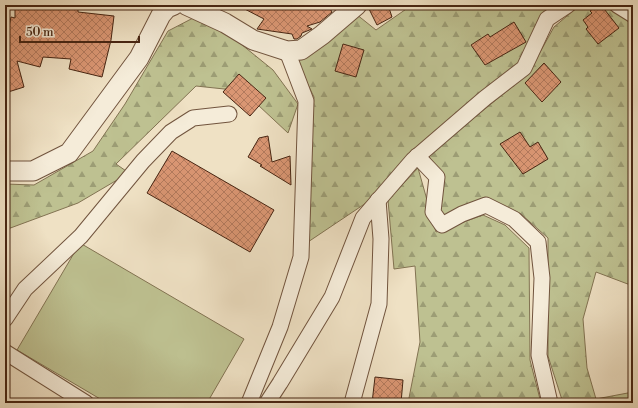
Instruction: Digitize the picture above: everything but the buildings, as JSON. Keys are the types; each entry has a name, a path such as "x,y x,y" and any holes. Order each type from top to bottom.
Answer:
{"street":[{"path":"5,171 33,171 69,153 139,58 161,15 167,8 174,5"},
{"path":"186,5 225,23 253,40 287,51 301,50 322,35 357,5"},
{"path":"267,403 332,297 363,218 417,156 485,98 524,68 547,19 568,5"},
{"path":"616,5 633,15"},
{"path":"249,403 280,327 301,257 306,100 287,51"},
{"path":"5,319 25,289 81,236 143,161 171,132 193,118 229,114"},
{"path":"417,156 437,177 433,212 442,225 462,214 486,205 514,219 538,242 542,278 539,355 550,403"},
{"path":"352,403 379,304 381,240 378,200"},
{"path":"5,352 86,403"}],"green space":[{"path":"412,5 560,5 517,66 372,199 305,244 314,97 293,55 356,14 376,30"},
{"path":"580,5 633,5 633,286 596,272 583,319 587,368 596,399 633,392 633,403 563,403 548,356 548,238 521,214 485,197 445,217 439,209 444,178 428,155 528,74 554,27"},
{"path":"195,17 236,40 273,70 298,104 288,133 243,91 196,86 116,164 129,173 78,203 5,230 5,184 34,185 93,151 125,104 168,31"},
{"path":"418,168 436,232 483,215 505,225 529,248 530,360 541,403 408,403 420,342 415,266 394,269 388,200"},
{"path":"80,243 244,339 207,403 107,403 17,350"}]}
